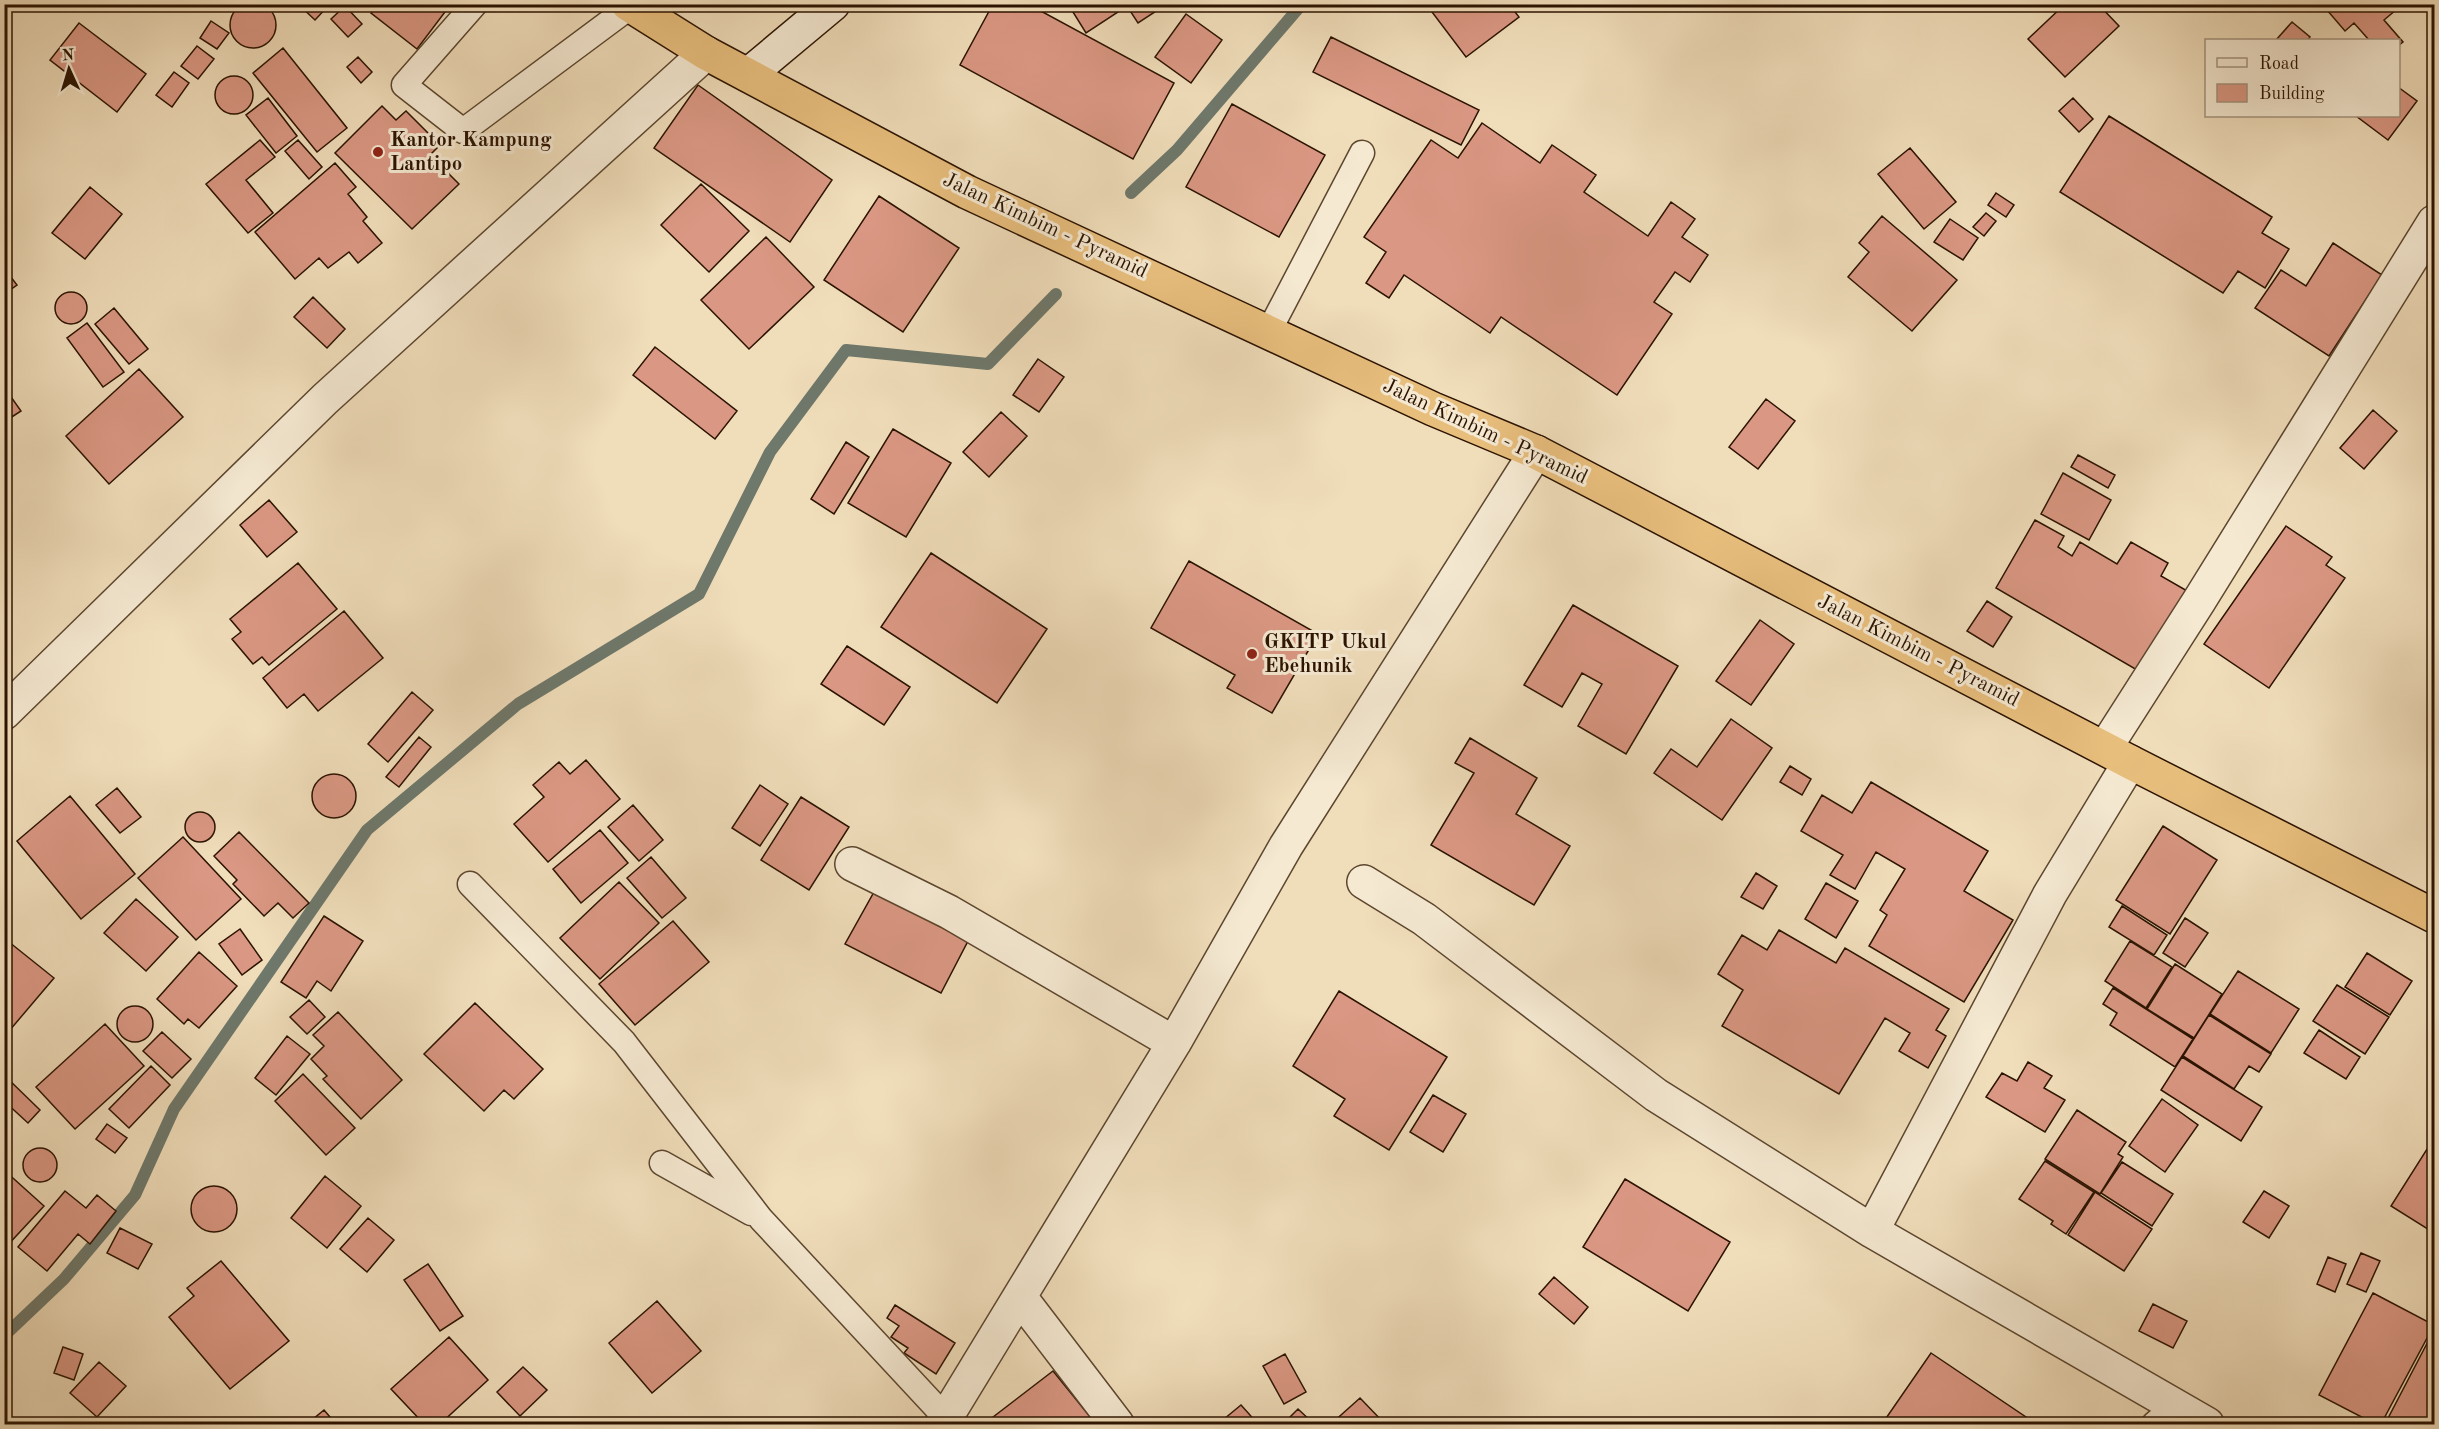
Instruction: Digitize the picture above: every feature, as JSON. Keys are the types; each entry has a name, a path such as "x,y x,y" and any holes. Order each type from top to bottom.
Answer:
{"highway":[{"name":"Jalan Kimbim - Pyramid","path":"629,5 706,53 967,192 1433,409 1536,452 2117,755 2434,916"}],"street":[{"path":"748,75 833,4"},
{"path":"4,713 326,399 706,53"},
{"path":"1872,1231 2050,894 2117,755 2199,601 2434,222"},
{"path":"944,1421 1174,1043 1286,846 1536,452"},
{"path":"852,864 949,912 1174,1043"},
{"path":"1364,882 1424,919 1656,1095 2164,1415 2207,1425"},
{"path":"1020,1297 1117,1425"}],"lane":[{"path":"475,4 404,85 463,131 629,5"},
{"path":"1269,331 1362,153"},
{"path":"470,884 624,1042 761,1219 944,1421"},
{"path":"662,1163 761,1219"}],"building":[{"path":"253,2 269,9 276,25 269,41 253,48 237,41 230,25 237,9"},
{"path":"298,4 330,4 315,20"},
{"path":"378,4 451,4 417,49 371,13"},
{"path":"993,4 1028,4 1174,83 1133,159 960,65"},
{"path":"1068,4 1167,4 1138,23 1127,6 1086,33"},
{"path":"1426,4 1509,4 1519,17 1466,57"},
{"path":"2065,4 2098,4 2119,26 2065,77 2028,39"},
{"path":"2333,4 2403,4 2384,20 2403,42 2400,44 2400,39 2368,39 2354,23 2345,31 2327,10"},
{"path":"345,6 362,24 348,37 331,19"},
{"path":"1186,14 1222,40 1191,83 1155,57"},
{"path":"211,21 229,33 217,49 200,38"},
{"path":"2292,22 2310,37 2309,39 2277,39"},
{"path":"79,23 146,74 117,112 50,60"},
{"path":"1331,37 1479,110 1461,145 1313,72"},
{"path":"197,46 214,59 198,79 181,66"},
{"path":"283,48 347,128 317,152 253,73"},
{"path":"358,57 372,72 361,83 347,67"},
{"path":"174,72 189,83 172,107 156,95"},
{"path":"234,76 247,82 253,95 247,108 234,114 221,108 215,95 221,82"},
{"path":"698,85 832,180 790,242 654,148"},
{"path":"2400,88 2417,101 2388,140 2357,117 2400,117"},
{"path":"268,98 297,136 276,153 246,115"},
{"path":"2073,98 2093,119 2079,132 2059,111"},
{"path":"1232,104 1325,155 1279,237 1186,187"},
{"path":"382,106 396,120 406,111 440,145 430,155 459,184 412,229 335,153"},
{"path":"2109,116 2272,217 2262,233 2289,249 2265,288 2238,271 2223,293 2060,192"},
{"path":"1482,123 1540,163 1552,145 1596,175 1584,192 1648,236 1671,202 1695,219 1682,237 1708,255 1690,282 1675,272 1654,302 1672,314 1617,395 1501,317 1490,333 1404,275 1389,298 1366,283 1386,252 1364,237 1431,140 1458,158"},
{"path":"260,140 275,157 246,180 273,213 248,233 206,184"},
{"path":"298,140 322,167 309,179 285,151"},
{"path":"1910,148 1956,202 1924,229 1878,174"},
{"path":"335,163 356,187 348,194 367,217 363,221 382,243 358,263 349,252 328,268 319,258 295,279 255,232"},
{"path":"701,184 749,231 709,272 661,225"},
{"path":"90,187 122,214 85,259 52,233"},
{"path":"1996,193 2014,205 2006,217 1988,205"},
{"path":"879,196 959,248 903,332 824,280"},
{"path":"1986,213 1996,221 1984,236 1973,227"},
{"path":"1882,216 1957,280 1912,331 1848,277 1869,252 1859,243"},
{"path":"1950,219 1978,238 1963,260 1934,242"},
{"path":"766,237 814,287 749,349 701,300"},
{"path":"2333,243 2382,275 2329,356 2255,308 2281,270 2306,286"},
{"path":"4,268 17,285 4,294"},
{"path":"71,292 82,297 87,308 82,319 71,324 60,319 55,308 60,297"},
{"path":"313,297 345,329 327,348 294,317"},
{"path":"114,308 148,349 129,364 95,324"},
{"path":"87,323 124,372 103,387 67,338"},
{"path":"655,347 737,411 715,439 633,375"},
{"path":"1038,359 1064,377 1039,412 1013,395"},
{"path":"139,369 183,417 109,484 66,436"},
{"path":"4,387 21,411 4,422"},
{"path":"1766,399 1795,421 1758,469 1729,447"},
{"path":"2373,410 2397,431 2364,469 2340,448"},
{"path":"1001,412 1027,436 989,477 963,452"},
{"path":"893,429 951,463 906,537 848,503"},
{"path":"846,442 869,457 834,514 811,499"},
{"path":"2078,455 2115,475 2108,488 2071,467"},
{"path":"2063,473 2111,500 2089,540 2041,514"},
{"path":"269,500 297,532 267,557 240,525"},
{"path":"2035,520 2064,536 2058,547 2072,556 2080,542 2117,564 2131,542 2168,563 2161,576 2196,596 2149,677 1996,588"},
{"path":"2286,526 2332,557 2326,565 2345,578 2269,688 2204,644"},
{"path":"931,553 1047,629 997,703 881,627"},
{"name":"GKITP Ukul Ebehunik","path":"1189,561 1318,634 1272,713 1227,688 1235,675 1151,628"},
{"path":"298,563 337,609 269,665 262,657 253,664 232,639 241,632 230,619"},
{"path":"1987,601 2012,617 1993,647 1967,631"},
{"path":"1573,605 1678,666 1626,754 1578,726 1602,684 1582,673 1562,707 1524,685"},
{"path":"344,611 383,658 318,711 304,694 287,708 263,678"},
{"path":"1760,620 1794,644 1751,705 1716,681"},
{"path":"847,646 910,687 884,725 821,684"},
{"path":"412,692 433,710 388,762 368,744"},
{"path":"1731,719 1772,748 1722,820 1654,773 1671,749 1697,767"},
{"path":"419,737 431,747 399,787 386,777"},
{"path":"1470,738 1537,778 1516,814 1570,846 1534,905 1431,845 1474,773 1455,763"},
{"path":"586,760 620,799 548,862 514,824 544,797 533,785 559,762 570,774"},
{"path":"1790,766 1811,779 1802,795 1780,782"},
{"path":"334,774 342,775 350,780 355,788 355,804 350,812 342,817 334,818 326,817 318,812 313,804 312,796 313,788 318,780 326,775"},
{"path":"1871,782 1988,851 1964,891 2013,920 1964,1002 1869,946 1887,915 1880,910 1905,869 1876,852 1855,889 1830,875 1843,855 1801,831 1822,795 1852,813"},
{"path":"760,785 788,804 760,846 732,828"},
{"path":"117,788 141,817 120,833 96,805"},
{"path":"70,796 135,874 81,919 17,841"},
{"path":"801,797 849,827 809,890 761,860"},
{"path":"633,805 663,840 639,861 608,827"},
{"path":"200,812 211,816 215,827 211,838 200,842 189,838 185,827 189,816"},
{"path":"2163,826 2217,860 2170,934 2116,900"},
{"path":"600,830 628,863 581,903 553,869"},
{"path":"239,832 309,903 293,918 278,903 264,916 233,884 237,880 214,856"},
{"path":"183,837 241,899 196,940 138,878"},
{"path":"651,857 686,898 662,918 627,878"},
{"path":"1756,873 1777,886 1763,909 1741,897"},
{"path":"619,882 659,923 600,979 560,938"},
{"path":"1826,883 1858,901 1836,938 1805,919"},
{"path":"874,892 968,941 941,993 845,944"},
{"path":"136,899 178,937 146,971 104,933"},
{"path":"2122,906 2167,935 2154,955 2109,927"},
{"path":"324,916 363,941 331,991 317,981 306,998 281,982"},
{"path":"2185,918 2208,933 2185,967 2163,953"},
{"path":"673,921 709,962 635,1025 599,984"},
{"path":"240,929 262,960 242,975 219,944"},
{"path":"1779,930 1836,963 1845,948 1949,1009 1936,1030 1946,1036 1928,1068 1899,1051 1910,1033 1885,1018 1839,1094 1722,1026 1743,990 1718,974 1742,935 1767,950"},
{"path":"4,938 54,978 4,1037"},
{"path":"2130,941 2172,967 2146,1008 2105,981"},
{"path":"199,952 237,986 199,1028 188,1019 184,1024 157,999"},
{"path":"2367,953 2412,981 2390,1015 2345,987"},
{"path":"2175,964 2222,994 2194,1038 2147,1009"},
{"path":"2238,971 2299,1009 2271,1053 2210,1014"},
{"path":"2337,985 2389,1017 2365,1054 2313,1021"},
{"path":"2113,988 2193,1039 2175,1067 2110,1025 2117,1013 2103,1004"},
{"path":"1339,991 1447,1057 1389,1150 1334,1116 1345,1099 1293,1066"},
{"path":"309,1000 325,1017 307,1034 290,1017"},
{"path":"475,1003 543,1069 514,1099 504,1090 484,1111 424,1054"},
{"path":"135,1006 147,1012 153,1024 147,1036 135,1042 123,1036 117,1024 123,1012"},
{"path":"338,1012 402,1080 361,1119 323,1079 327,1076 311,1059 324,1046 313,1035"},
{"path":"2209,1015 2271,1054 2259,1072 2249,1066 2234,1089 2183,1056"},
{"path":"105,1024 144,1066 75,1129 36,1087"},
{"path":"2319,1030 2360,1057 2346,1079 2304,1053"},
{"path":"162,1032 191,1059 172,1078 143,1051"},
{"path":"287,1036 310,1054 276,1095 255,1078"},
{"path":"2182,1057 2262,1107 2241,1141 2161,1090"},
{"path":"2028,1062 2052,1076 2044,1088 2065,1100 2045,1132 1986,1097 2002,1073 2017,1081"},
{"path":"151,1066 170,1085 129,1128 109,1109"},
{"path":"303,1074 355,1128 326,1155 275,1101"},
{"path":"5,1076 40,1110 28,1123 4,1101"},
{"path":"1433,1095 1466,1114 1443,1152 1410,1132"},
{"path":"2162,1099 2198,1125 2165,1172 2129,1146"},
{"path":"2077,1110 2126,1142 2118,1154 2123,1157 2100,1194 2045,1159"},
{"path":"107,1124 127,1138 115,1153 96,1139"},
{"path":"2434,1138 2434,1233 2391,1206"},
{"path":"40,1148 52,1153 57,1165 52,1177 40,1182 28,1177 23,1165 28,1153"},
{"path":"2045,1161 2094,1192 2066,1234 2051,1224 2053,1221 2019,1199"},
{"path":"2122,1162 2173,1194 2152,1226 2101,1193"},
{"path":"4,1170 44,1206 4,1249"},
{"path":"325,1176 361,1206 327,1248 291,1218"},
{"path":"1625,1179 1730,1242 1688,1311 1583,1247"},
{"path":"214,1186 230,1193 237,1209 230,1225 214,1232 198,1225 191,1209 198,1193"},
{"path":"65,1191 86,1208 97,1195 116,1211 90,1244 78,1234 47,1271 18,1247"},
{"path":"2264,1191 2289,1206 2269,1238 2243,1222"},
{"path":"2095,1192 2152,1229 2124,1271 2068,1235"},
{"path":"368,1218 394,1240 367,1272 340,1249"},
{"path":"120,1228 152,1244 138,1269 107,1253"},
{"path":"2361,1253 2380,1261 2366,1292 2347,1284"},
{"path":"2328,1257 2346,1264 2335,1292 2317,1284"},
{"path":"221,1261 289,1341 230,1389 169,1317 194,1296 187,1288"},
{"path":"428,1264 463,1316 440,1331 404,1280"},
{"path":"1554,1277 1588,1307 1574,1324 1539,1294"},
{"path":"2373,1293 2434,1325 2381,1424 2375,1424 2319,1395"},
{"path":"657,1301 701,1351 652,1393 609,1343"},
{"path":"2153,1304 2187,1321 2173,1348 2139,1331"},
{"path":"895,1305 955,1343 936,1374 904,1353 908,1348 891,1337 899,1326 887,1318"},
{"path":"2434,1330 2434,1424 2385,1424"},
{"path":"449,1337 488,1380 440,1424 424,1424 391,1389"},
{"path":"63,1347 83,1354 74,1380 54,1373"},
{"path":"1931,1353 2035,1423 1882,1424"},
{"path":"1285,1354 1306,1392 1284,1404 1263,1366"},
{"path":"99,1362 126,1386 97,1417 70,1393"},
{"path":"523,1367 547,1390 520,1416 497,1392"},
{"path":"1053,1371 1096,1424 984,1424"},
{"path":"1360,1398 1385,1424 1331,1424"},
{"path":"1241,1405 1258,1424 1218,1424"},
{"path":"1298,1409 1314,1424 1283,1424"},
{"path":"324,1410 336,1424 307,1424"}],"waterway":[{"path":"1131,193 1177,150 1302,4"},
{"path":"4,1336 64,1279 135,1195 174,1109 367,830 518,704 699,594 770,452 846,350 988,364 1056,294"}],"place":[{"name":"Kantor Kampung Lantipo","path":"378,152"},
{"name":"GKITP Ukul Ebehunik","path":"1252,654"}]}
